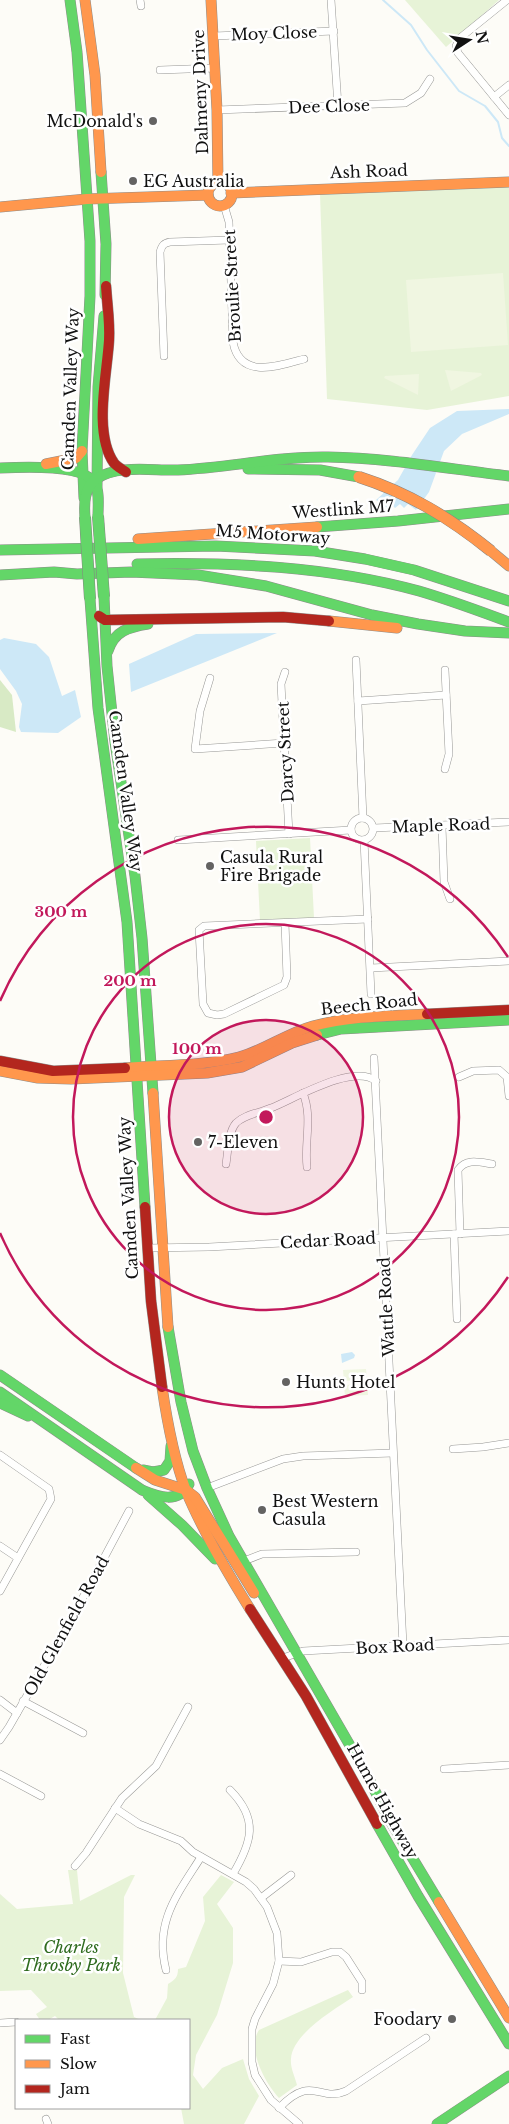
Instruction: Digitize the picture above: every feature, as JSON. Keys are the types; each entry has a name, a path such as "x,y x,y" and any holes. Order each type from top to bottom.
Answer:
{"main road":[{"name":"Camden Valley Way","path":"70,0 77,52 87,199 90,296 82,474 90,604 98,708 127,922 152,1313 166,1408 186,1490 198,1518 229,1574"},
{"name":"Camden Valley Way","path":"85,0 96,75 106,286 98,387 95,479 107,666 114,742 137,894 169,1335 187,1428 207,1488 229,1536 244,1561"},
{"name":"Dalmeny Drive","path":"211,0 217,110 218,183"},
{"name":"Ash Road","path":"231,193 509,182"},
{"path":"218,183 226,185 231,193 230,200 224,205 218,206 212,204 208,195 211,186 218,183"},
{"path":"0,207 103,198 208,195"},
{"path":"106,286 109,338 103,403 104,433 112,462 115,467 126,472"},
{"path":"0,468 24,467 72,459 78,457 82,451"},
{"path":"24,467 82,474 95,479 112,473 230,466 267,460 306,457 383,459 509,476"},
{"path":"230,466 241,469 320,470 359,477 394,488 427,504 509,566"},
{"path":"84,498 95,479"},
{"name":"Westlink M7","path":"29,548 49,544 398,522 509,509"},
{"name":"M5 Motorway","path":"29,548 50,550 225,546 314,551 385,563 433,575 509,601"},
{"path":"0,550 29,548"},
{"name":"M5 Motorway","path":"54,572 77,567 186,563 247,563 309,569 357,576 422,592 460,603 509,622"},
{"path":"0,575 54,572 77,574 131,572 198,575 266,586 372,615 459,635 465,631 509,633"},
{"path":"90,604 105,620 248,616 302,618 445,631"},
{"path":"107,666 110,643 113,637 122,630 190,619"},
{"name":"Beech Road","path":"0,1071 38,1078 151,1071 230,1060 254,1052 292,1033 343,1019 509,1010"},
{"name":"Beech Road","path":"151,1071 207,1073 233,1069 257,1061 302,1040 341,1029 509,1020"},
{"name":"Beech Road","path":"0,1061 53,1071 136,1072"},
{"path":"142,1490 159,1497 178,1497 186,1490 190,1474 175,1413 164,1349 169,1335"},
{"path":"0,1375 136,1468 155,1480 186,1490 199,1502 243,1578 294,1648"},
{"path":"0,1392 55,1432 142,1490 182,1525 229,1574"},
{"path":"0,1403 55,1432"},
{"path":"136,1468 158,1472 168,1466 172,1437"},
{"name":"Hume Highway","path":"244,1561 367,1775 389,1819 509,2018"},
{"name":"Hume Highway","path":"229,1574 283,1658 418,1896 509,2044"},
{"path":"437,2124 509,2076"}],"street":[{"path":"331,0 338,106"},
{"path":"507,0 460,38 456,46 458,53 509,115"},
{"name":"Moy Close","path":"214,36 334,31"},
{"path":"160,70 215,68"},
{"name":"Dee Close","path":"217,110 405,103 421,93 430,79"},
{"path":"494,97 509,85"},
{"name":"Broulie Street","path":"224,205 229,222 233,342 237,356 248,365 263,368 280,366 304,359"},
{"path":"164,356 160,252 162,246 164,243 170,242 229,240"},
{"path":"356,660 363,818"},
{"path":"445,670 449,754 445,769"},
{"name":"Darcy Street","path":"285,672 281,684 289,834"},
{"path":"210,678 200,711 195,748 284,743"},
{"path":"358,701 446,696"},
{"path":"363,818 370,821 374,828 371,836 364,840 356,838 351,830 355,821 363,818"},
{"name":"Maple Road","path":"374,828 509,822"},
{"path":"442,826 444,882 450,899"},
{"path":"178,840 351,830"},
{"path":"364,840 371,994"},
{"path":"285,923 287,977 284,985 224,1014 208,1013 204,1004 199,930 209,926 368,919"},
{"path":"371,968 509,961"},
{"name":"Wattle Road","path":"374,1058 402,1645"},
{"path":"459,1077 474,1071 499,1070 507,1077 509,1096"},
{"path":"226,1164 233,1129 237,1122 244,1118 323,1084 366,1076 376,1081"},
{"path":"303,1093 309,1114 305,1147 307,1167"},
{"path":"457,1320 458,1170 461,1166 470,1162 492,1164"},
{"name":"Cedar Road","path":"148,1248 209,1247 509,1231"},
{"path":"452,1449 509,1443"},
{"path":"207,1488 283,1459 303,1456 394,1453"},
{"path":"0,1455 49,1489 51,1499 0,1591"},
{"name":"Old Glenfield Road","path":"0,1740 79,1605 129,1511"},
{"path":"0,1546 18,1558"},
{"path":"244,1561 262,1554 356,1552"},
{"name":"Box Road","path":"283,1658 294,1648 509,1640"},
{"path":"0,1700 17,1713"},
{"path":"24,1701 83,1733"},
{"path":"75,1866 128,1791 156,1766 188,1706"},
{"path":"444,1768 509,1765"},
{"path":"0,1774 41,1796"},
{"path":"230,1790 244,1807 250,1829 246,1852 233,1874"},
{"path":"115,1808 139,1824 181,1841 201,1857 246,1882 261,1898 274,1924 279,1943 279,1961 273,1984 255,2019 251,2050 255,2075 264,2091 279,2108 299,2124"},
{"path":"166,1970 162,1947 166,1915 201,1857"},
{"path":"261,1898 290,1875"},
{"path":"279,1961 301,1962 332,1952 340,1952 346,1957 362,1982 362,1990"},
{"path":"0,2023 15,2022"},
{"path":"279,2108 292,2096 305,2090 317,2090 335,2094 346,2091 426,2038"}],"green space":[{"path":"405,0 499,0 446,47"},
{"path":"509,186 509,396 427,410 327,399 320,194"},
{"path":"503,273 508,345 411,352 406,280"},
{"path":"445,370 481,373 482,375 451,391"},
{"path":"419,374 418,395 384,378 385,376"},
{"path":"0,680 12,695 16,732 0,727"},
{"path":"310,838 314,918 260,921 256,841"},
{"path":"366,1369 367,1380 344,1381 343,1370"},
{"path":"367,1384 368,1395 345,1396 344,1385"},
{"name":"Charles Throsby Park","path":"68,1870 77,1870 80,1901 131,1875 135,1875 124,1897 123,1973 134,2017 139,2019 58,2019 55,2016 50,2019 39,2019 36,2014 47,2007 31,1990 0,1991 0,1894 17,1909 73,1904"},
{"name":"Charles Throsby Park","path":"221,1875 234,1882 217,1904 233,1928 233,1963 217,2015 196,2055 193,2075 203,2089 222,2068 243,2059 249,2079 259,2096 244,2124 184,2124 181,2109 190,2109 190,2019 156,2019 167,1998 168,1984 176,1978 178,1969 186,1967 205,1921 203,1897"},
{"path":"348,1990 353,1997 326,2015 299,2040 293,2050 291,2059 297,2085 279,2098 259,2066 256,2056 256,2038 259,2030"}],"water":[{"path":"509,409 509,414 462,434 444,451 429,492 416,510 408,504 404,508 400,504 395,508 391,504 387,508 376,500 398,480 430,428 457,411"},
{"path":"277,633 131,692 129,664 196,634"},
{"path":"4,638 36,644 49,657 62,696 75,690 81,717 58,733 21,732 19,727 22,704 16,691 0,669 0,640"},
{"path":"352,1352 355,1355 354,1358 342,1363 341,1354"}],"waterway":[{"path":"383,0 411,25 427,50 459,91 485,106 498,122 502,138 509,146"}],"traffic: fast":[{"path":"70,0 77,52 90,241 90,296 82,451 84,498"},
{"path":"101,172 106,244 105,295"},
{"path":"97,487 98,387 104,316"},
{"path":"85,517 86,496 92,483 105,474 125,470 197,469 290,458 328,457 396,462 509,476"},
{"path":"0,468 64,469 87,476 96,485 98,516"},
{"path":"248,469 320,470 359,477"},
{"path":"317,527 398,521 509,509"},
{"path":"98,516 104,597"},
{"path":"85,517 90,599"},
{"path":"0,550 216,546 315,551 365,559 414,570 509,601"},
{"path":"137,564 244,565 279,567 349,576 419,591 509,622"},
{"path":"0,575 54,572 77,574 131,572 198,575 266,586 372,615 418,624 465,631 509,633"},
{"path":"104,597 107,666 115,742 135,876 142,938 153,1093"},
{"path":"90,599 98,708 127,922 145,1207"},
{"path":"108,651 118,634 148,624"},
{"path":"317,1035 341,1029 509,1020"},
{"path":"168,1327 181,1402 193,1451 207,1488 229,1536 367,1775 389,1819 439,1902"},
{"path":"0,1375 136,1468"},
{"path":"0,1392 142,1490"},
{"path":"0,1403 28,1416"},
{"path":"143,1470 153,1472 164,1470 170,1461 171,1446"},
{"path":"142,1490 155,1495 174,1497 185,1490 189,1484"},
{"path":"148,1495 182,1525 215,1559"},
{"path":"377,1824 418,1896 509,2044"},
{"path":"437,2124 509,2076"}],"traffic: slow":[{"path":"85,0 95,75 101,172"},
{"path":"211,0 217,110 218,183"},
{"path":"220,182 228,186 232,194 228,202 220,206 212,202 208,194 212,186 220,182"},
{"path":"231,193 509,182"},
{"path":"0,207 87,199 208,195"},
{"path":"46,464 76,458 82,451"},
{"path":"359,477 412,499 444,517 491,551"},
{"path":"138,539 317,527"},
{"path":"491,551 509,566"},
{"path":"329,621 397,628"},
{"path":"125,1068 197,1064 225,1060 249,1054 313,1026 370,1017 427,1014"},
{"path":"0,1071 38,1078 71,1079 207,1073 242,1067 292,1043 317,1035"},
{"path":"153,1093 168,1327"},
{"path":"162,1387 171,1440 186,1491 208,1537 250,1609"},
{"path":"136,1468 155,1480 186,1490 195,1497 254,1593"},
{"path":"439,1902 509,2018"}],"traffic: jam":[{"path":"106,286 109,333 103,403 104,436 114,463 126,472"},
{"path":"99,616 105,620 283,617 329,621"},
{"path":"427,1014 509,1010"},
{"path":"0,1061 53,1071 125,1068"},
{"path":"145,1207 151,1301 162,1387"},
{"path":"250,1609 306,1696 377,1824"}],"place":[{"name":"McDonald's","path":"153,121"},
{"name":"EG Australia","path":"133,181"},
{"name":"Casula Rural Fire Brigade","path":"210,866"},
{"name":"7-Eleven","path":"198,1142"},
{"name":"Hunts Hotel","path":"286,1382"},
{"name":"Best Western Casula","path":"262,1510"},
{"name":"Foodary","path":"452,2019"}]}
